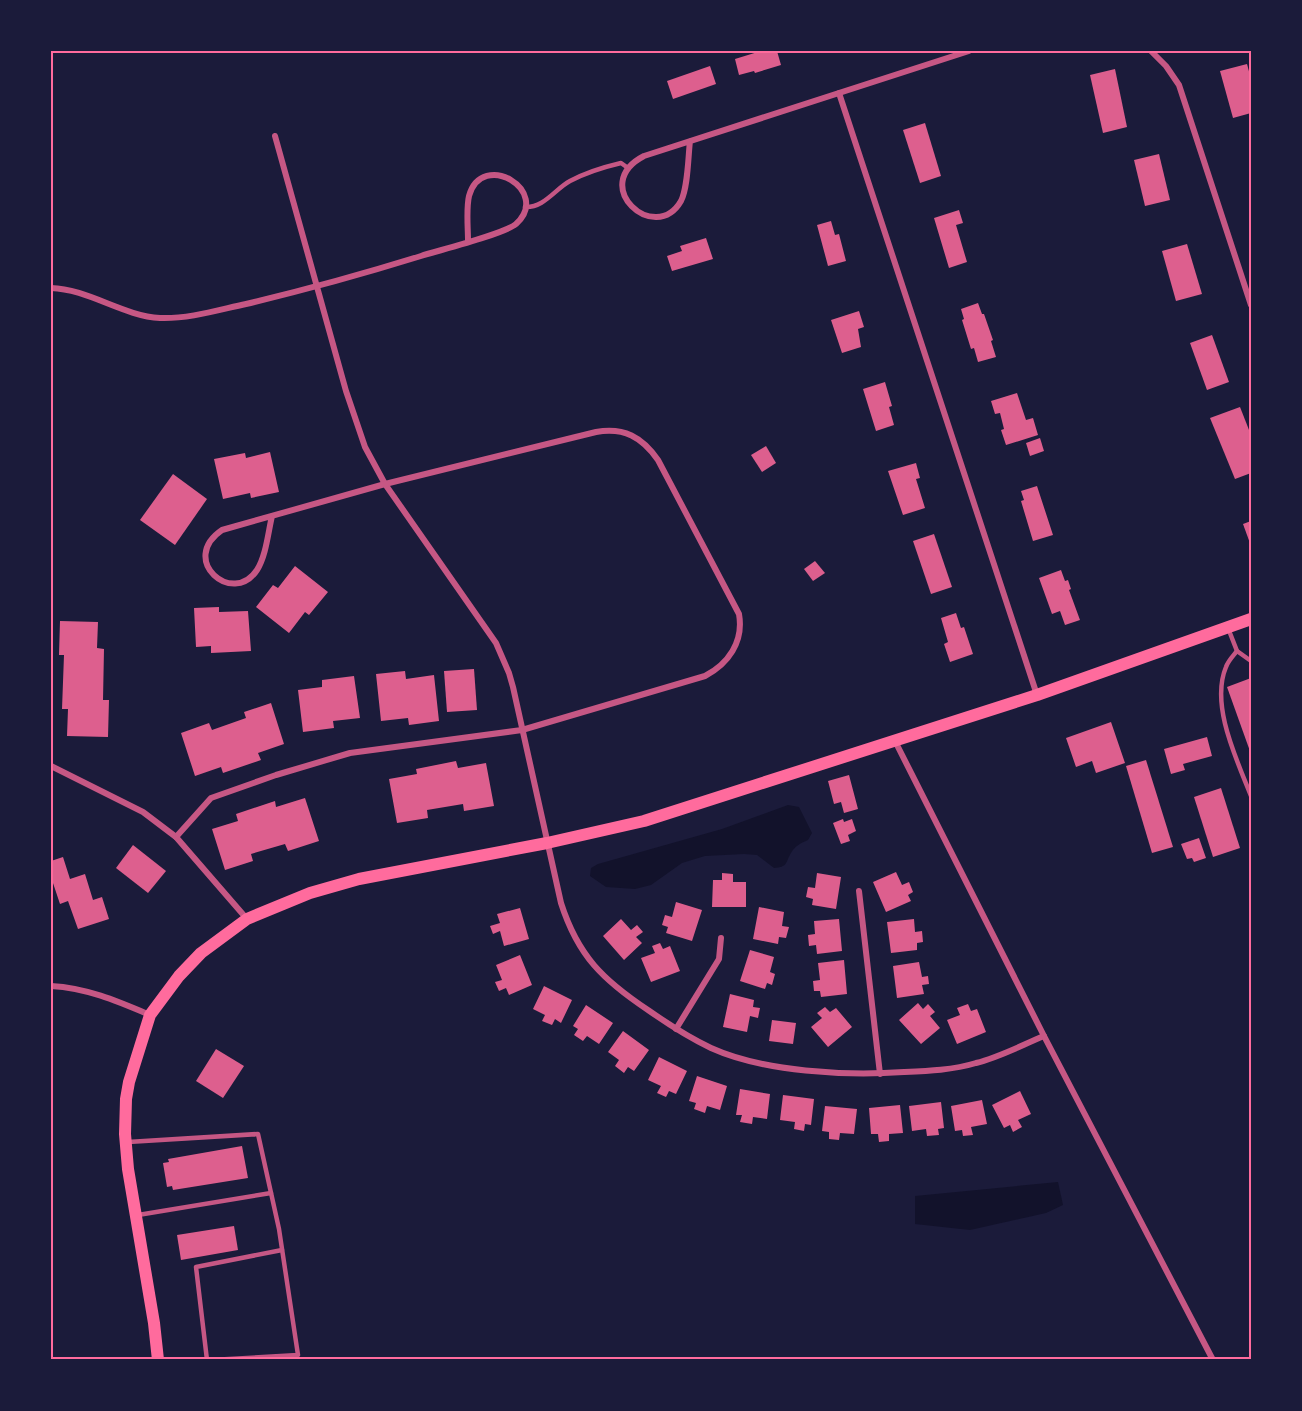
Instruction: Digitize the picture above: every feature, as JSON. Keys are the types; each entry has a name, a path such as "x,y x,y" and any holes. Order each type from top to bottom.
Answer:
{"main road":[{"path":"158,1360 126,1142 126,1100 129,1082 150,1015 179,976 201,953 247,919 310,893 359,879 547,843 644,821 1036,695 1251,619"}],"street":[{"path":"690,141 684,191 675,208 657,217 638,213 630,207 622,189 624,178 628,168 644,156 690,141 969,51"},
{"path":"1151,51 1166,66 1179,85 1251,305"},
{"path":"839,93 1036,695"},
{"path":"275,136 355,420 374,466 496,643 509,673 568,928 579,948 594,967 614,985 676,1029 711,1048 769,1065 853,1075 940,1070 976,1064 1044,1036"},
{"path":"51,288 141,315 162,318 208,313 318,287 468,241 510,228 517,223 525,207 524,197 515,181 497,175 488,176 479,180 473,187 469,196 468,241"},
{"path":"176,837 211,798 276,775 350,753 522,730 705,676 725,663 738,640 741,625 739,615 658,460 647,445 633,435 624,432 606,430 385,483 222,530 213,535 205,552 206,562 216,578 234,584 250,578 256,572 272,516"},
{"path":"894,739 1044,1036 1213,1360"},
{"path":"51,766 143,812 176,837 247,919"},
{"path":"859,891 880,1074"},
{"path":"676,1029 719,959 721,938"},
{"path":"51,986 70,987 101,994 150,1015"}],"lane":[{"path":"525,207 536,206 564,185 581,176 621,164 628,168"},
{"path":"1227,628 1237,651 1251,662"},
{"path":"1237,651 1226,666 1220,691 1227,734 1251,796"},
{"path":"126,1142 258,1134 282,1250 298,1355 209,1360 196,1267 282,1250"},
{"path":"136,1215 271,1192"}],"shaded area":[{"path":"788,805 799,807 812,833 808,840 794,848 782,867 774,868 757,855 705,856 682,863 651,885 635,889 606,887 590,876 591,868 598,864 722,829"},
{"path":"1058,1182 1063,1205 1046,1213 970,1230 915,1224 915,1196"}],"building":[{"path":"761,51 777,51 781,65 739,75 735,59"},
{"path":"1247,64 1251,79 1251,113 1233,118 1220,71"},
{"path":"710,66 716,84 673,99 667,81"},
{"path":"1115,69 1127,127 1103,133 1090,75"},
{"path":"925,123 941,176 920,183 903,130"},
{"path":"1159,154 1170,200 1145,206 1134,160"},
{"path":"959,210 963,223 956,225 967,262 949,268 934,218"},
{"path":"831,221 835,235 839,234 846,261 828,266 817,225"},
{"path":"706,238 713,259 672,271 667,256 682,251 680,246"},
{"path":"1187,244 1202,294 1176,301 1162,251"},
{"path":"978,303 993,340 991,341 996,357 978,362 974,348 971,349 961,309"},
{"path":"859,311 864,327 858,329 861,347 842,353 831,320"},
{"path":"1212,335 1229,382 1207,390 1190,343"},
{"path":"885,382 892,406 889,407 894,425 876,431 863,389"},
{"path":"1017,393 1026,420 1033,418 1038,435 1006,445 1001,430 1004,429 1000,413 995,414 991,401"},
{"path":"1240,407 1251,435 1251,473 1235,479 1210,418"},
{"path":"1040,438 1044,451 1030,456 1026,443"},
{"path":"766,446 776,463 762,472 751,455"},
{"path":"270,452 279,492 251,498 250,493 223,499 214,459 245,453 246,458"},
{"path":"916,463 920,478 916,479 925,508 903,515 888,471"},
{"path":"173,474 207,499 175,545 140,520"},
{"path":"1037,486 1053,535 1033,541 1021,501 1024,500 1021,491"},
{"path":"1251,521 1251,546 1243,524"},
{"path":"934,534 952,587 931,594 913,541"},
{"path":"815,561 825,573 813,581 804,569"},
{"path":"295,566 328,592 309,615 305,612 289,633 256,607 273,585 278,588"},
{"path":"1061,570 1065,581 1068,580 1071,589 1069,590 1080,620 1065,625 1060,611 1052,614 1039,578"},
{"path":"219,607 219,612 248,611 251,651 211,653 211,646 196,647 194,608"},
{"path":"956,613 961,628 964,627 973,654 950,662 944,644 948,642 941,618"},
{"path":"60,621 98,622 97,648 104,649 103,700 109,700 108,737 67,736 68,709 62,709 64,655 59,655"},
{"path":"474,669 477,710 447,712 444,671"},
{"path":"405,671 406,679 434,675 439,721 409,725 408,718 381,721 376,674"},
{"path":"354,676 360,718 333,721 334,728 303,732 298,690 322,687 322,680"},
{"path":"1251,678 1251,754 1227,687"},
{"path":"271,703 284,744 258,753 261,760 223,773 221,767 195,776 181,733 209,723 212,730 246,718 244,712"},
{"path":"1111,722 1125,763 1096,773 1092,761 1076,767 1066,738"},
{"path":"1207,737 1212,756 1183,764 1185,770 1171,774 1164,749"},
{"path":"1146,760 1173,847 1152,853 1126,766"},
{"path":"456,761 458,768 486,763 494,806 464,811 463,804 427,810 428,818 397,823 389,779 417,774 416,769"},
{"path":"849,775 858,809 844,813 841,802 834,804 828,781"},
{"path":"1221,788 1240,848 1213,857 1194,797"},
{"path":"305,798 319,841 288,851 285,844 251,854 253,861 225,870 212,829 238,821 236,814 275,801 276,807"},
{"path":"843,819 844,822 852,819 856,831 848,835 850,841 841,844 833,823"},
{"path":"1199,838 1206,858 1194,862 1192,858 1187,859 1181,844"},
{"path":"133,845 166,871 148,893 116,868"},
{"path":"63,857 70,879 85,874 93,900 102,897 109,919 78,929 68,901 60,904 51,877 51,861"},
{"path":"896,872 902,885 909,882 913,892 908,895 911,901 886,912 873,882"},
{"path":"722,873 733,874 733,882 746,882 746,907 712,907 713,880 722,880"},
{"path":"817,873 841,877 836,909 812,905 813,899 806,897 808,887 815,888"},
{"path":"676,902 702,910 692,941 666,933 668,927 662,925 665,915 672,917"},
{"path":"759,907 784,912 782,926 789,927 786,938 779,937 778,944 753,939"},
{"path":"520,908 529,939 504,946 500,931 493,934 490,926 500,923 497,914"},
{"path":"621,919 631,930 637,925 643,932 636,937 642,943 624,960 603,936"},
{"path":"839,919 842,951 817,954 816,945 809,946 808,935 815,934 814,921"},
{"path":"914,919 915,932 922,931 923,942 917,943 917,950 891,953 887,922"},
{"path":"660,943 663,949 670,946 680,971 651,982 641,958 655,953 652,946"},
{"path":"750,950 774,957 770,972 775,974 772,985 767,983 765,989 740,981"},
{"path":"520,955 532,985 509,995 506,988 499,991 495,982 502,980 496,965"},
{"path":"844,960 847,994 821,997 820,991 814,991 813,981 820,980 818,963"},
{"path":"919,962 922,977 928,976 929,984 922,985 924,994 897,998 893,966"},
{"path":"544,986 572,1000 561,1023 555,1019 552,1025 542,1021 545,1015 533,1009"},
{"path":"730,994 754,1000 753,1007 760,1008 758,1018 750,1016 747,1032 723,1027"},
{"path":"918,1003 923,1009 928,1004 935,1012 930,1016 940,1028 921,1044 899,1020"},
{"path":"968,1004 971,1011 977,1009 986,1032 957,1044 947,1020 960,1015 957,1008"},
{"path":"586,1005 613,1023 599,1044 587,1036 583,1041 574,1035 578,1029 573,1026"},
{"path":"825,1007 830,1012 836,1008 852,1027 828,1047 811,1027 822,1018 817,1013"},
{"path":"772,1020 796,1023 793,1044 769,1041"},
{"path":"623,1031 649,1050 634,1071 628,1067 624,1073 615,1066 619,1060 608,1052"},
{"path":"216,1049 244,1066 223,1098 196,1081"},
{"path":"659,1057 687,1071 676,1094 669,1091 666,1097 657,1093 661,1086 648,1080"},
{"path":"697,1076 727,1086 720,1110 707,1106 705,1113 694,1109 696,1103 689,1101"},
{"path":"740,1089 770,1094 767,1119 753,1117 752,1124 740,1122 742,1115 736,1115"},
{"path":"1020,1091 1031,1114 1018,1120 1022,1127 1013,1132 1010,1125 1004,1128 992,1105"},
{"path":"783,1095 814,1099 811,1125 805,1124 804,1131 794,1129 795,1122 780,1120"},
{"path":"982,1100 987,1124 971,1127 973,1135 963,1136 962,1130 955,1131 951,1106"},
{"path":"941,1102 944,1128 938,1129 939,1135 927,1136 926,1129 912,1131 909,1106"},
{"path":"900,1105 903,1133 889,1134 889,1141 879,1142 878,1134 871,1134 869,1108"},
{"path":"825,1106 857,1109 854,1134 840,1133 839,1140 829,1139 829,1132 822,1131"},
{"path":"242,1146 248,1178 173,1190 172,1186 167,1187 163,1163 169,1162 168,1159"},
{"path":"234,1226 238,1250 181,1260 177,1235"}]}
